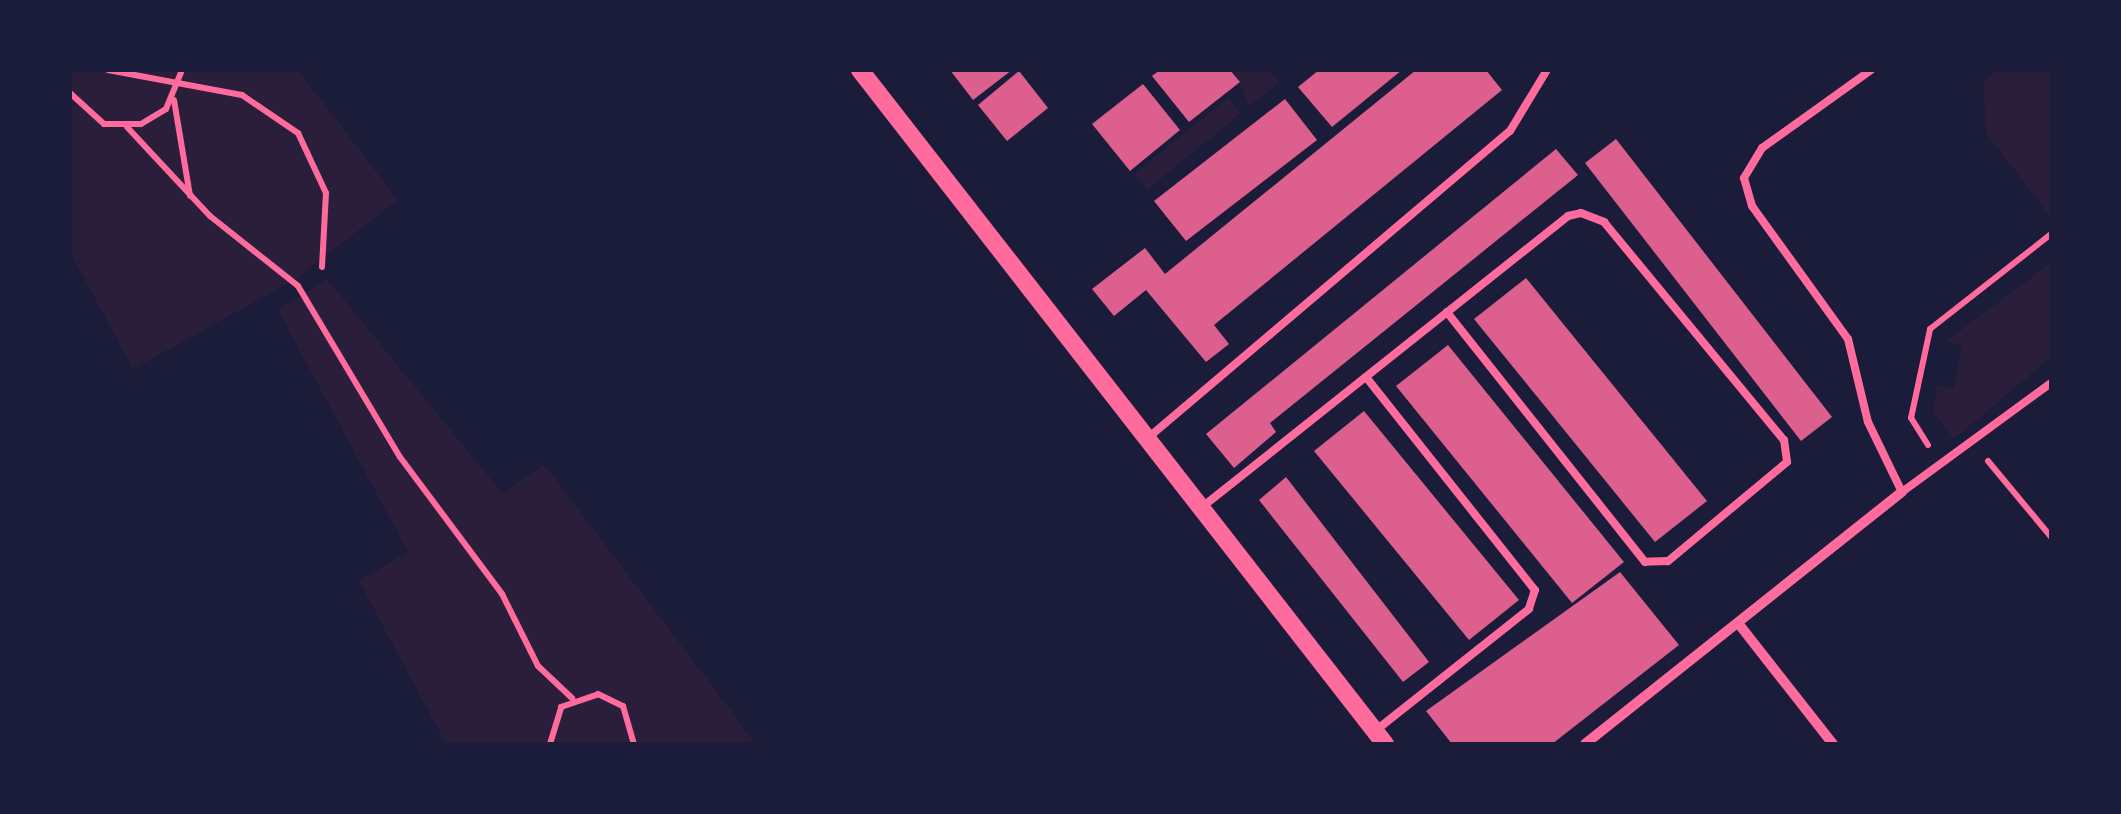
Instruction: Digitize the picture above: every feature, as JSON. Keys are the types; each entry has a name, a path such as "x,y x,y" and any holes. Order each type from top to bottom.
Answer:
{"street":[{"path":"860,70 1380,738"},
{"path":"1585,744 1902,492"},
{"path":"1738,623 1833,744"}],"lane":[{"path":"1146,438 1510,131 1547,70"},
{"path":"1871,70 1762,148 1744,178 1752,206 1848,339 1868,422 1902,492 1976,445 2051,382"},
{"path":"1201,508 1568,216 1591,214 1784,440 1788,462 1668,561 1645,562 1448,312"},
{"path":"1366,377 1535,590 1530,609 1380,738"}],"path":[{"path":"108,70 182,75 242,95 298,133 326,194 322,268"},
{"path":"70,93 94,119 127,127 154,118 174,98 182,75"},
{"path":"174,98 190,197"},
{"path":"127,127 190,197 298,286 400,457 502,594 538,666 572,698"},
{"path":"1945,464 1911,418 1924,340 2051,234"},
{"path":"1976,445 2051,537"},
{"path":"550,744 553,718 572,698 598,694 623,706 634,744"}],"shaded area":[{"path":"70,70 298,70 398,200 294,280 133,369 70,252"},
{"path":"1234,70 1269,70 1279,83 1249,106"},
{"path":"1998,70 2051,70 2051,217 1986,133 1983,81"},
{"path":"1228,98 1241,113 1147,190 1134,174"},
{"path":"2051,263 2051,357 1954,439 1933,412 1937,386 1954,389 1962,345 1946,341"},
{"path":"327,279 503,494 544,464 756,744 446,744 359,581 408,552 278,310"}],"building":[{"path":"950,70 1012,70 973,100"},
{"path":"1160,70 1230,70 1240,82 1189,122 1152,76"},
{"path":"1319,70 1402,70 1332,127 1298,87"},
{"path":"1416,70 1486,70 1502,90 1214,325 1229,344 1206,362 1146,290 1114,316 1092,289 1145,248 1165,274"},
{"path":"1019,71 1048,108 1007,141 978,105"},
{"path":"1143,84 1180,130 1130,171 1092,124"},
{"path":"1285,99 1317,140 1186,241 1154,201"},
{"path":"1616,139 1832,417 1801,441 1585,163"},
{"path":"1556,149 1578,175 1270,423 1276,432 1234,468 1206,434"},
{"path":"1526,278 1707,501 1655,542 1474,319"},
{"path":"1448,345 1624,562 1572,603 1396,386"},
{"path":"1364,411 1519,600 1469,640 1314,451"},
{"path":"1286,477 1429,662 1403,682 1259,500"},
{"path":"1620,572 1679,645 1552,744 1452,744 1426,711"}]}
